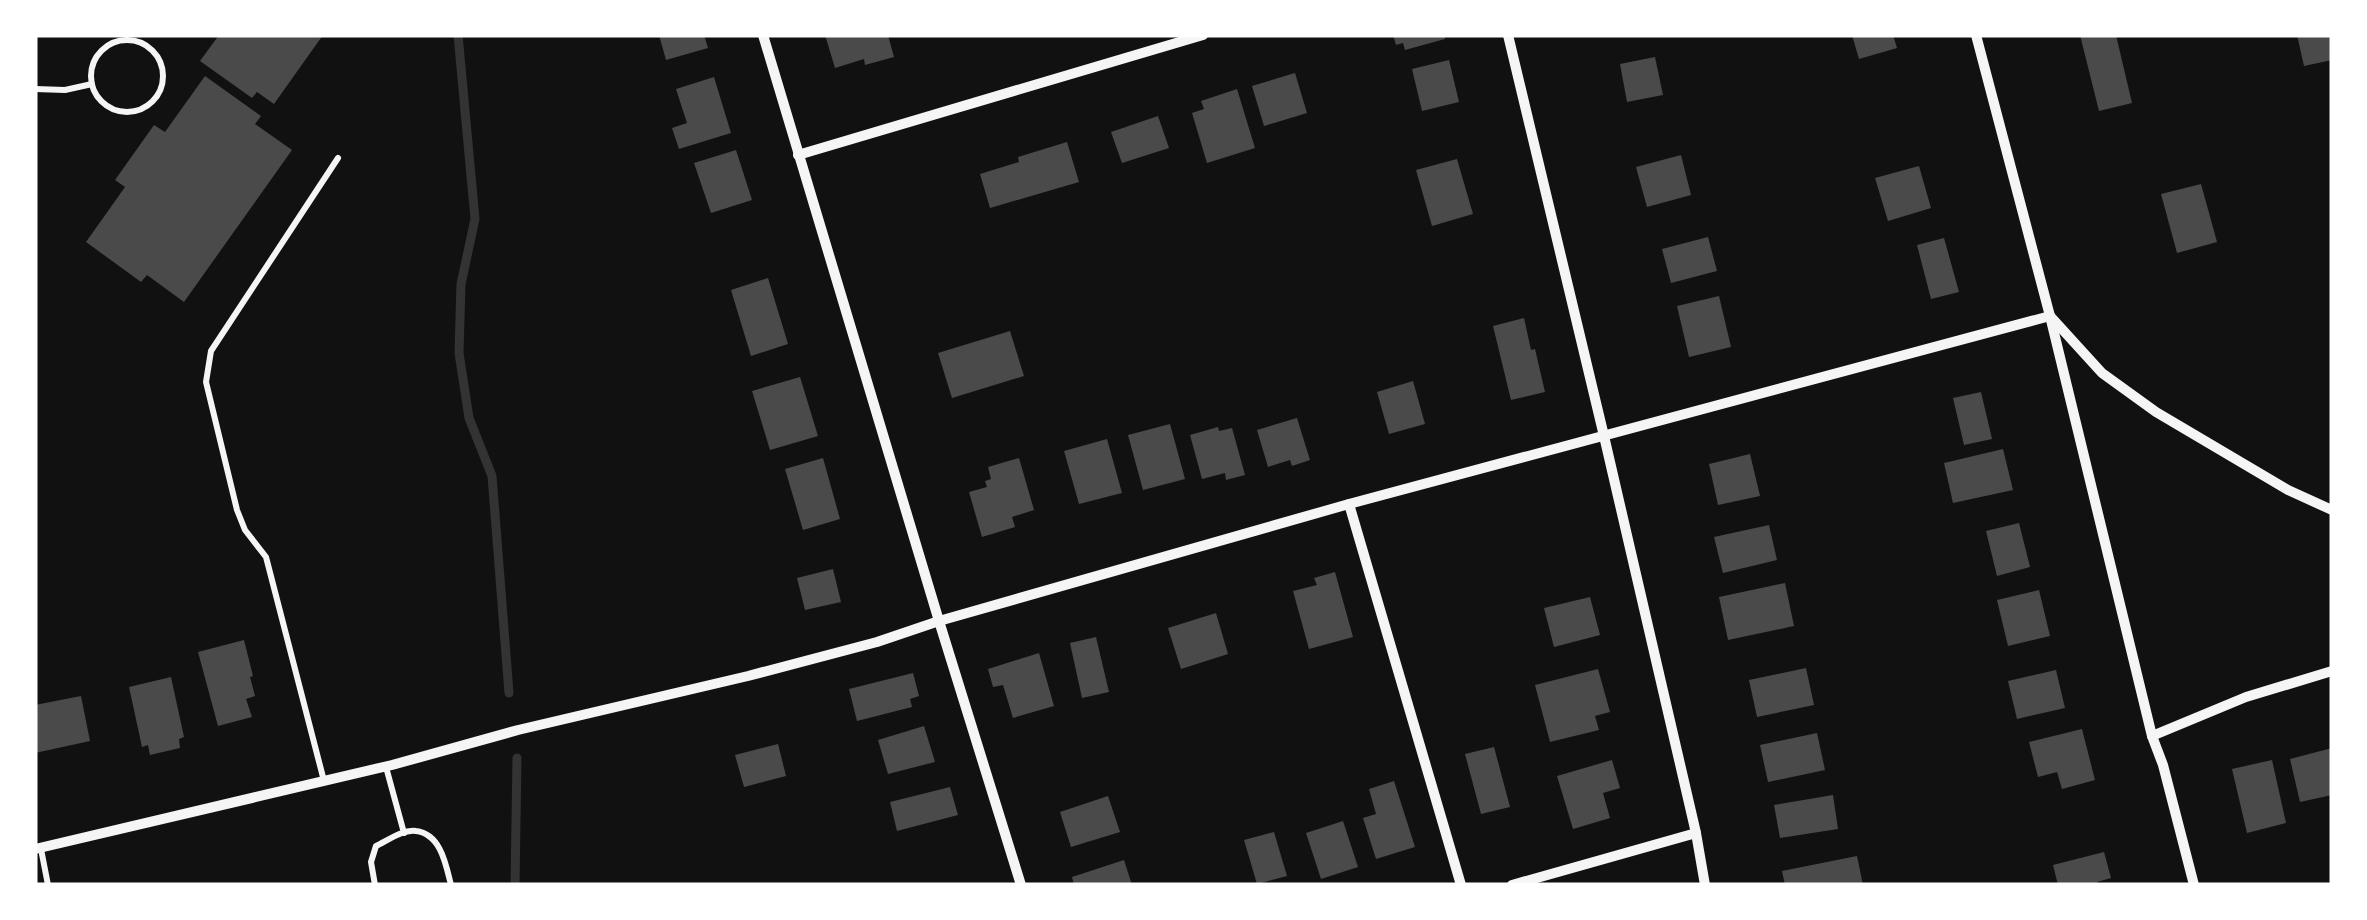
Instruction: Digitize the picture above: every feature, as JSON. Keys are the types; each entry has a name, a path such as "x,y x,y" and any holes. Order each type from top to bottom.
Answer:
{"street":[{"path":"763,35 1020,885"},
{"path":"798,155 1203,35"},
{"path":"1508,35 1705,885"},
{"path":"1976,35 2050,316 2152,736 2194,885"},
{"path":"38,848 386,766 878,642 939,621 1350,504 2050,316"},
{"path":"2050,316 2102,373 2156,412 2288,490 2332,510"},
{"path":"1350,504 1461,885"},
{"path":"2152,736 2246,696 2332,671"},
{"path":"1512,885 1696,834"}],"lane":[{"path":"116,42 140,42 158,57 162,68 160,92 144,109 132,112 109,108 92,84 92,66 106,47 116,42"},
{"path":"35,88 65,90 92,84"},
{"path":"324,780 266,557 245,530 237,510 206,382 211,351 338,158"},
{"path":"386,766 404,833"},
{"path":"375,885 371,862 376,846 417,831 435,841 444,856 451,885"},
{"path":"38,848 48,885"}],"building":[{"path":"219,35 323,35 274,104 257,92 252,98 200,61"},
{"path":"659,35 704,35 708,48 666,60"},
{"path":"825,35 888,35 894,57 865,65 864,59 835,68"},
{"path":"1393,35 1444,35 1445,39 1405,50 1403,43 1396,45"},
{"path":"1852,35 1893,35 1897,48 1859,59"},
{"path":"2080,35 2116,35 2132,103 2099,111"},
{"path":"2297,35 2332,35 2332,60 2304,66"},
{"path":"1655,57 1663,95 1627,102 1620,64"},
{"path":"1449,60 1459,102 1422,111 1412,69"},
{"path":"1295,73 1307,113 1264,126 1252,86"},
{"path":"205,76 261,116 255,124 292,150 184,302 147,275 141,282 86,242 125,187 115,180 154,125 165,132"},
{"path":"714,77 731,133 679,149 672,128 687,123 676,89"},
{"path":"1237,89 1255,148 1207,163 1192,113 1204,109 1201,101"},
{"path":"1158,116 1169,148 1122,163 1111,132"},
{"path":"1067,142 1079,182 990,208 980,174"},
{"path":"736,150 752,200 711,213 694,163"},
{"path":"1681,155 1691,195 1647,207 1636,167"},
{"path":"1457,159 1473,214 1432,226 1416,170"},
{"path":"1919,166 1931,208 1888,221 1875,178"},
{"path":"2201,184 2217,242 2177,253 2161,194"},
{"path":"1708,237 1717,271 1671,283 1662,249"},
{"path":"1944,238 1959,292 1931,299 1917,245"},
{"path":"768,278 788,344 751,356 731,290"},
{"path":"1719,296 1731,347 1689,357 1677,306"},
{"path":"1524,318 1545,392 1511,400 1493,326"},
{"path":"1010,331 1024,376 952,398 938,353"},
{"path":"800,377 818,436 770,450 752,391"},
{"path":"1413,381 1425,424 1389,434 1377,392"},
{"path":"1981,392 1992,439 1964,445 1953,398"},
{"path":"1297,418 1310,460 1292,466 1290,460 1268,467 1257,430"},
{"path":"1170,424 1185,479 1143,490 1128,435"},
{"path":"1218,427 1219,431 1232,428 1245,475 1226,480 1225,473 1202,479 1190,435"},
{"path":"1107,439 1122,493 1079,504 1064,451"},
{"path":"2003,449 2013,490 1953,503 1944,463"},
{"path":"1750,454 1760,496 1718,505 1709,464"},
{"path":"823,458 840,519 803,530 785,469"},
{"path":"1019,458 1034,510 1012,517 1015,527 982,537 969,492 987,487 985,481 991,479 988,467"},
{"path":"2019,523 2030,567 1997,576 1986,531"},
{"path":"1769,525 1777,560 1723,573 1714,537"},
{"path":"833,569 841,602 805,610 797,578"},
{"path":"1335,572 1353,637 1309,649 1293,591 1317,585 1314,578"},
{"path":"1785,583 1794,626 1728,640 1719,597"},
{"path":"2039,590 2050,636 2008,646 1997,600"},
{"path":"1590,597 1600,635 1554,647 1544,608"},
{"path":"1216,613 1228,654 1181,669 1168,628"},
{"path":"1096,637 1109,692 1082,698 1070,643"},
{"path":"244,640 253,676 250,677 255,696 246,699 252,717 218,726 198,652"},
{"path":"1039,653 1054,706 1013,718 1003,685 993,687 988,669"},
{"path":"1806,668 1814,705 1757,717 1749,680"},
{"path":"1598,669 1610,712 1595,716 1599,730 1550,742 1535,685"},
{"path":"2056,670 2065,708 2017,719 2008,681"},
{"path":"913,673 919,696 910,699 912,707 857,721 849,689"},
{"path":"171,677 184,737 179,739 180,748 150,755 148,745 142,747 129,687"},
{"path":"81,696 90,741 35,753 35,705"},
{"path":"924,726 935,762 888,774 878,740"},
{"path":"2082,729 2095,780 2062,789 2057,772 2038,777 2029,742"},
{"path":"1817,733 1825,770 1768,782 1760,745"},
{"path":"778,744 786,776 744,787 735,755"},
{"path":"1494,747 1510,807 1481,814 1465,754"},
{"path":"2332,748 2332,795 2300,802 2290,759"},
{"path":"1612,760 1620,788 1603,793 1610,818 1573,829 1557,776"},
{"path":"2272,760 2286,823 2247,833 2232,769"},
{"path":"1394,781 1415,847 1376,859 1363,818 1376,814 1369,789"},
{"path":"950,787 958,815 897,831 890,802"},
{"path":"1833,795 1838,829 1780,838 1774,805"},
{"path":"1108,796 1120,832 1071,847 1060,812"},
{"path":"1343,821 1358,867 1321,879 1306,833"},
{"path":"1274,832 1287,876 1257,884 1244,840"},
{"path":"2104,852 2111,878 2097,885 2058,885 2053,865"},
{"path":"1857,856 1863,885 1785,885 1782,871"},
{"path":"1124,860 1132,885 1074,885 1072,877"}],"waterway":[{"path":"458,35 475,219 461,284 459,353 469,418 492,476 509,693"},
{"path":"515,885 517,758"}]}
